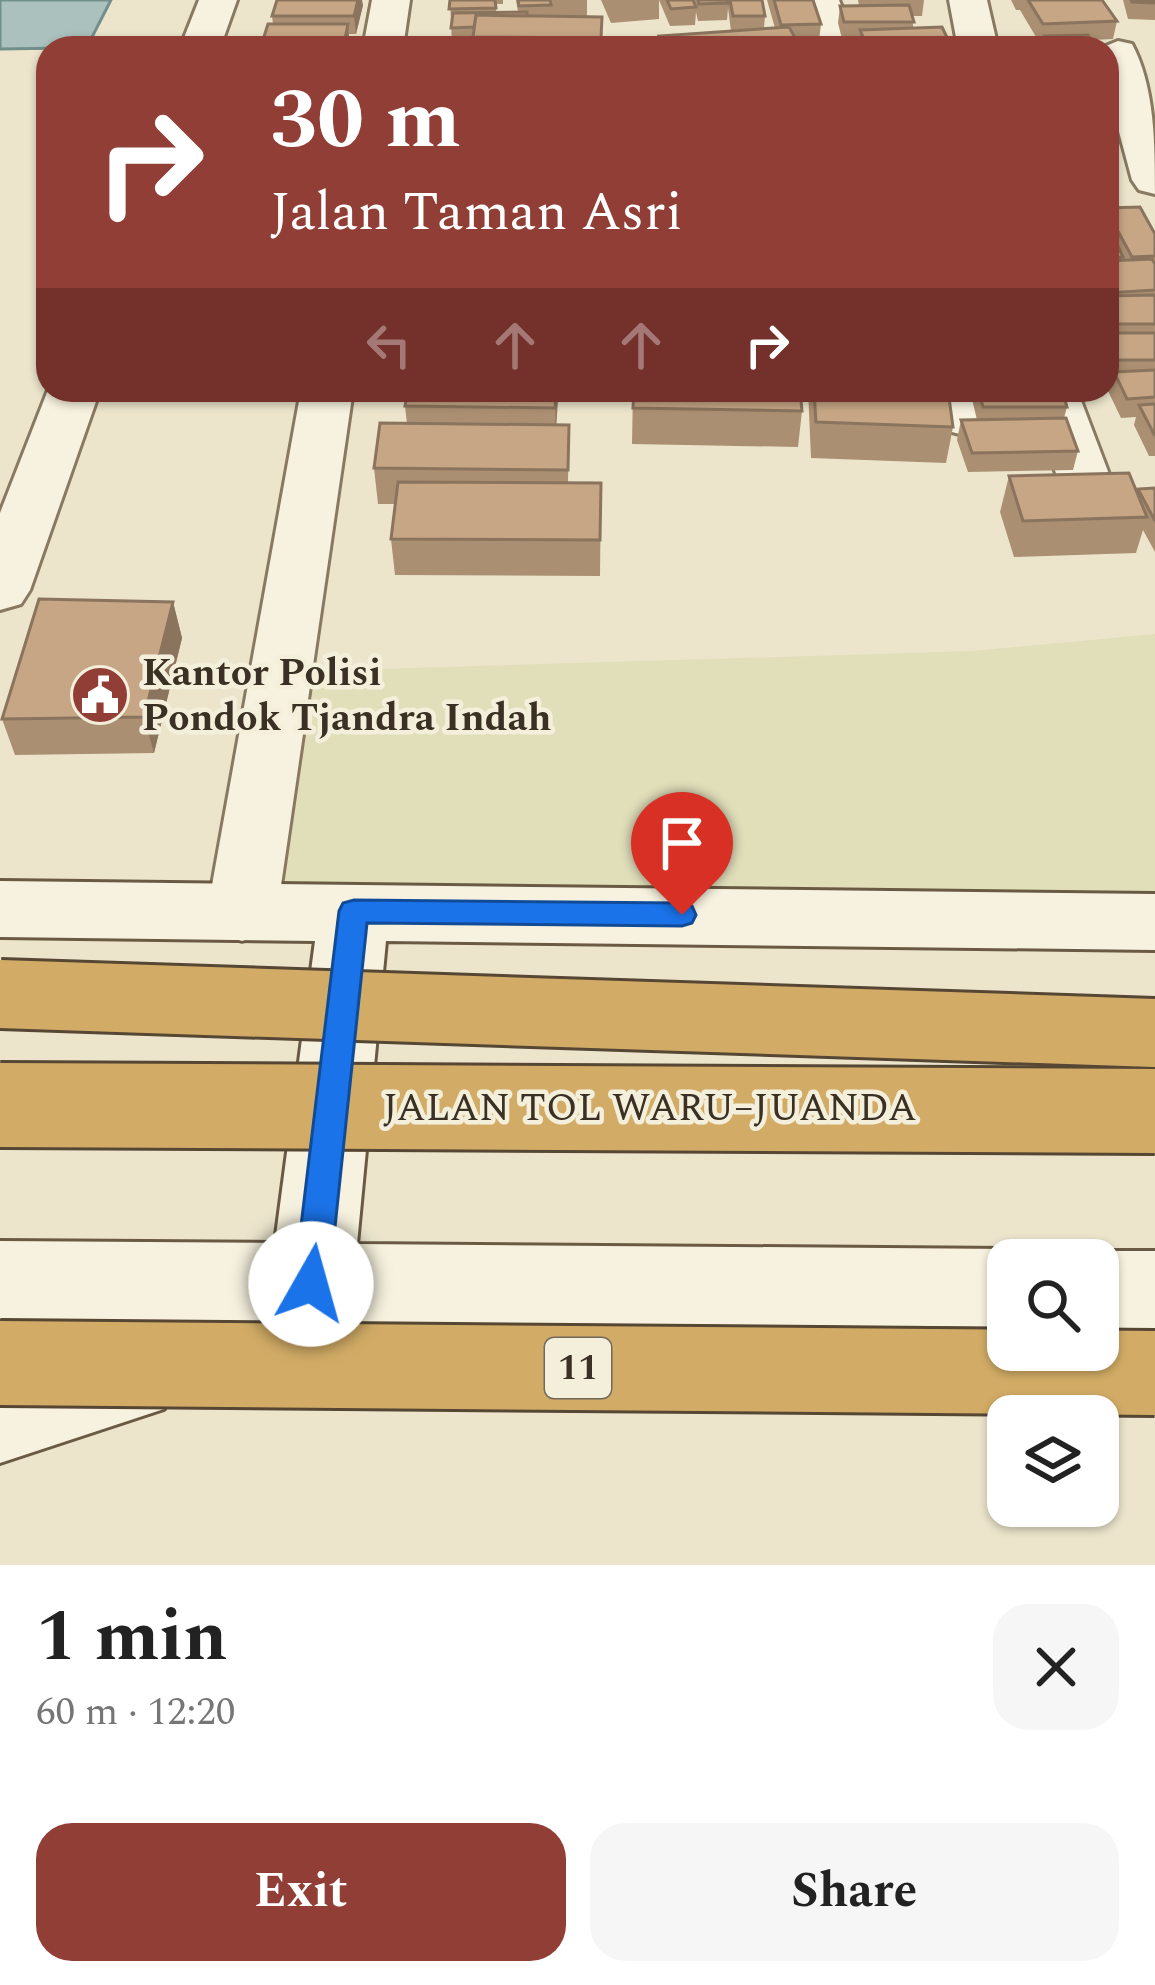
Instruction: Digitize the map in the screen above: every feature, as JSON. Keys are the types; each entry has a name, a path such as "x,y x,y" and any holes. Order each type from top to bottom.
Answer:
{"highway":[{"path":"0,994 1155,1033"},
{"name":"JALAN TOL WARU–JUANDA","path":"0,1105 1155,1111"},
{"name":"11","path":"0,1363 1155,1373"}],"street":[{"path":"204,36 218,0"},
{"path":"385,36 391,0"},
{"path":"820,0 834,36"},
{"path":"968,0 976,36"},
{"path":"1119,56 1155,180"},
{"path":"1119,198 1155,195"},
{"path":"0,590 70,402"},
{"path":"242,913 325,402"},
{"path":"1055,402 1092,503"},
{"path":"0,909 1155,922"},
{"path":"0,1419 137,1378 243,1339 311,1284 354,911"},
{"path":"0,1280 987,1288"},
{"path":"1119,1290 1155,1290"}],"shaded area":[{"path":"1155,634 1155,927 242,913 281,672 972,651"}],"water":[{"path":"0,0 111,0 93,36 36,36 36,48 0,49"}],"building":[{"path":"277,0 358,0 354,16 272,16"},
{"path":"450,0 495,0 496,8 449,9"},
{"path":"518,0 550,0 551,5 519,6"},
{"path":"667,0 693,0 696,7 671,9"},
{"path":"698,0 727,0 728,3 699,4"},
{"path":"730,0 762,0 765,16 733,16"},
{"path":"774,0 813,0 821,24 781,25"},
{"path":"1028,0 1102,0 1117,21 1043,24"},
{"path":"909,5 914,22 844,22 840,6"},
{"path":"527,12 527,16 476,15 474,27 451,28 453,13"},
{"path":"476,15 602,17 601,36 473,36"},
{"path":"268,24 348,24 346,36 264,36"},
{"path":"789,27 794,36 659,36"},
{"path":"942,27 946,36 863,36 860,30"},
{"path":"1140,207 1155,234 1155,256 1132,257 1119,233 1119,208"},
{"path":"1152,259 1155,290 1119,292 1119,260"},
{"path":"1155,295 1155,324 1119,324 1119,296"},
{"path":"1119,333 1155,333 1155,360 1119,360"},
{"path":"1155,370 1155,397 1127,399 1119,372"},
{"path":"406,402 555,402 555,408 405,406"},
{"path":"633,402 801,402 802,411 633,408"},
{"path":"815,402 950,402 953,427 816,422"},
{"path":"982,402 1066,402 1067,407 983,407"},
{"path":"1155,404 1155,436 1139,405"},
{"path":"1066,418 1078,451 972,453 961,420"},
{"path":"380,423 569,425 568,470 374,468"},
{"path":"1129,473 1147,517 1023,521 1009,476"},
{"path":"398,482 601,483 600,540 391,539"},
{"path":"1155,488 1155,521 1138,489"},
{"path":"39,599 173,602 144,717 2,719"}],"place":[{"name":"Kantor Polisi Pondok Tjandra Indah","path":"100,695"}],"route":[{"path":"311,1284 354,911 682,915"}]}
